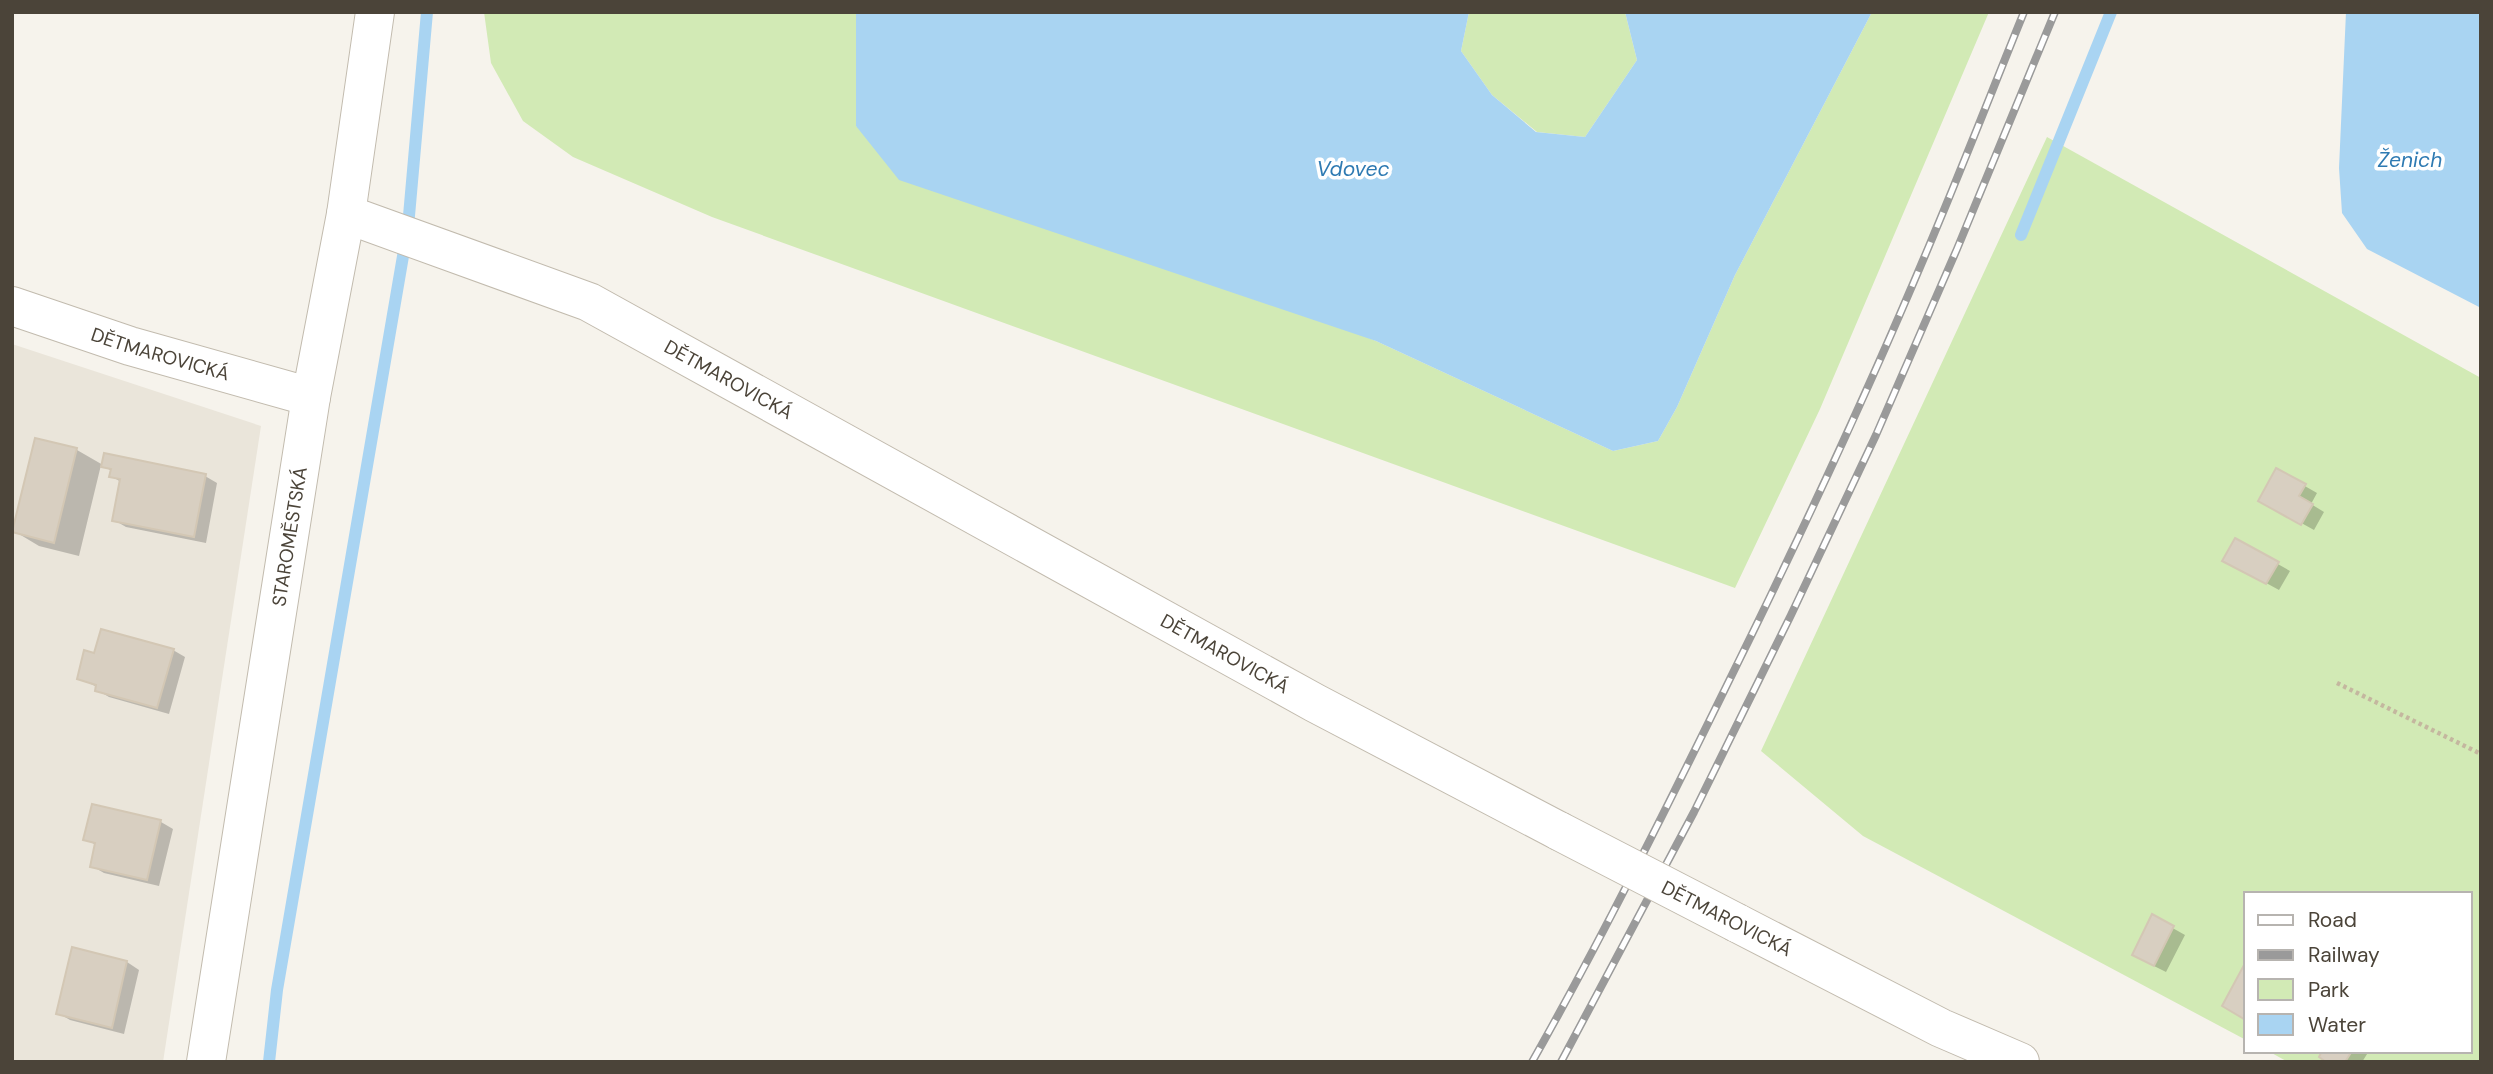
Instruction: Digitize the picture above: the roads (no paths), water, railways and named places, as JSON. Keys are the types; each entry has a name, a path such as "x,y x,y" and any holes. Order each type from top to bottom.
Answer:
{"street":[{"name":"STAROMĚSTSKÁ","path":"206,1062 311,397 346,214 375,12"},
{"name":"DĚTMAROVICKÁ","path":"346,214 589,302 1303,696 1941,1028 2020,1062"},
{"name":"DĚTMAROVICKÁ","path":"12,306 130,346 311,397"}],"water":[{"name":"Vdovec","path":"856,12 1469,12 1461,51 1492,95 1536,132 1585,137 1637,60 1625,12 1872,12 1735,275 1677,407 1658,441 1613,451 1376,341 899,180 856,126"},
{"name":"Ženich","path":"2346,12 2481,12 2481,308 2367,249 2342,213 2339,168"}],"waterway":[{"path":"269,1062 277,990 408,227 427,12"},
{"path":"2021,235 2111,12"}],"railway":[{"path":"1532,1062 1655,830 1807,520 1910,292 2024,12"},
{"path":"1561,1062 1694,812 1876,435 1957,249 2055,12"}]}
